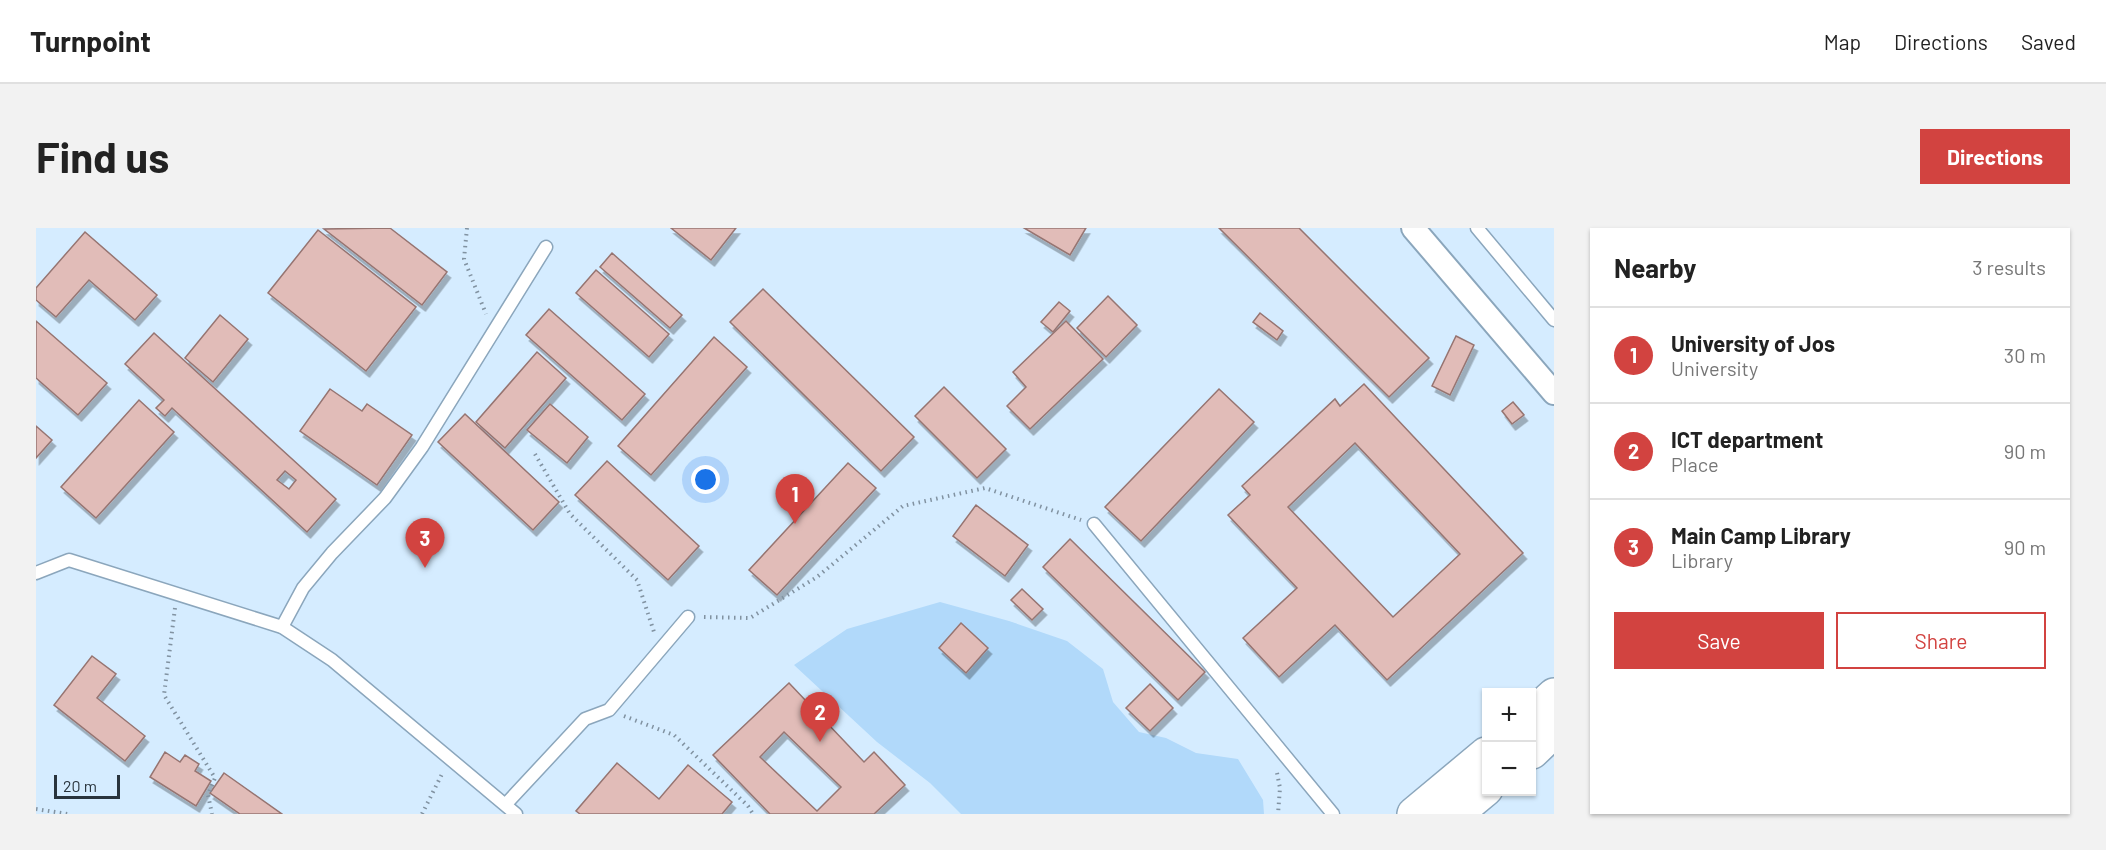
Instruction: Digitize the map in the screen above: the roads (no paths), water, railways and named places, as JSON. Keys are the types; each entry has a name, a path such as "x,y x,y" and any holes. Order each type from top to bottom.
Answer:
{"highway":[{"path":"1536,712 1554,695"},
{"path":"1536,748 1554,731"},
{"path":"1414,814 1482,757"},
{"path":"1456,814 1482,792"}],"street":[{"path":"1413,228 1554,393"}],"lane":[{"path":"1477,228 1554,320"},
{"path":"282,627 303,588 392,490 422,447 546,248"},
{"path":"1094,524 1333,814"},
{"path":"36,573 69,560 282,627 332,660 516,814"},
{"path":"506,804 585,719 609,710 688,617"}],"place":[{"name":"University of Jos","path":"795,524"},
{"name":"Main Camp Library","path":"425,568"},
{"name":"ICT department","path":"820,742"}]}
